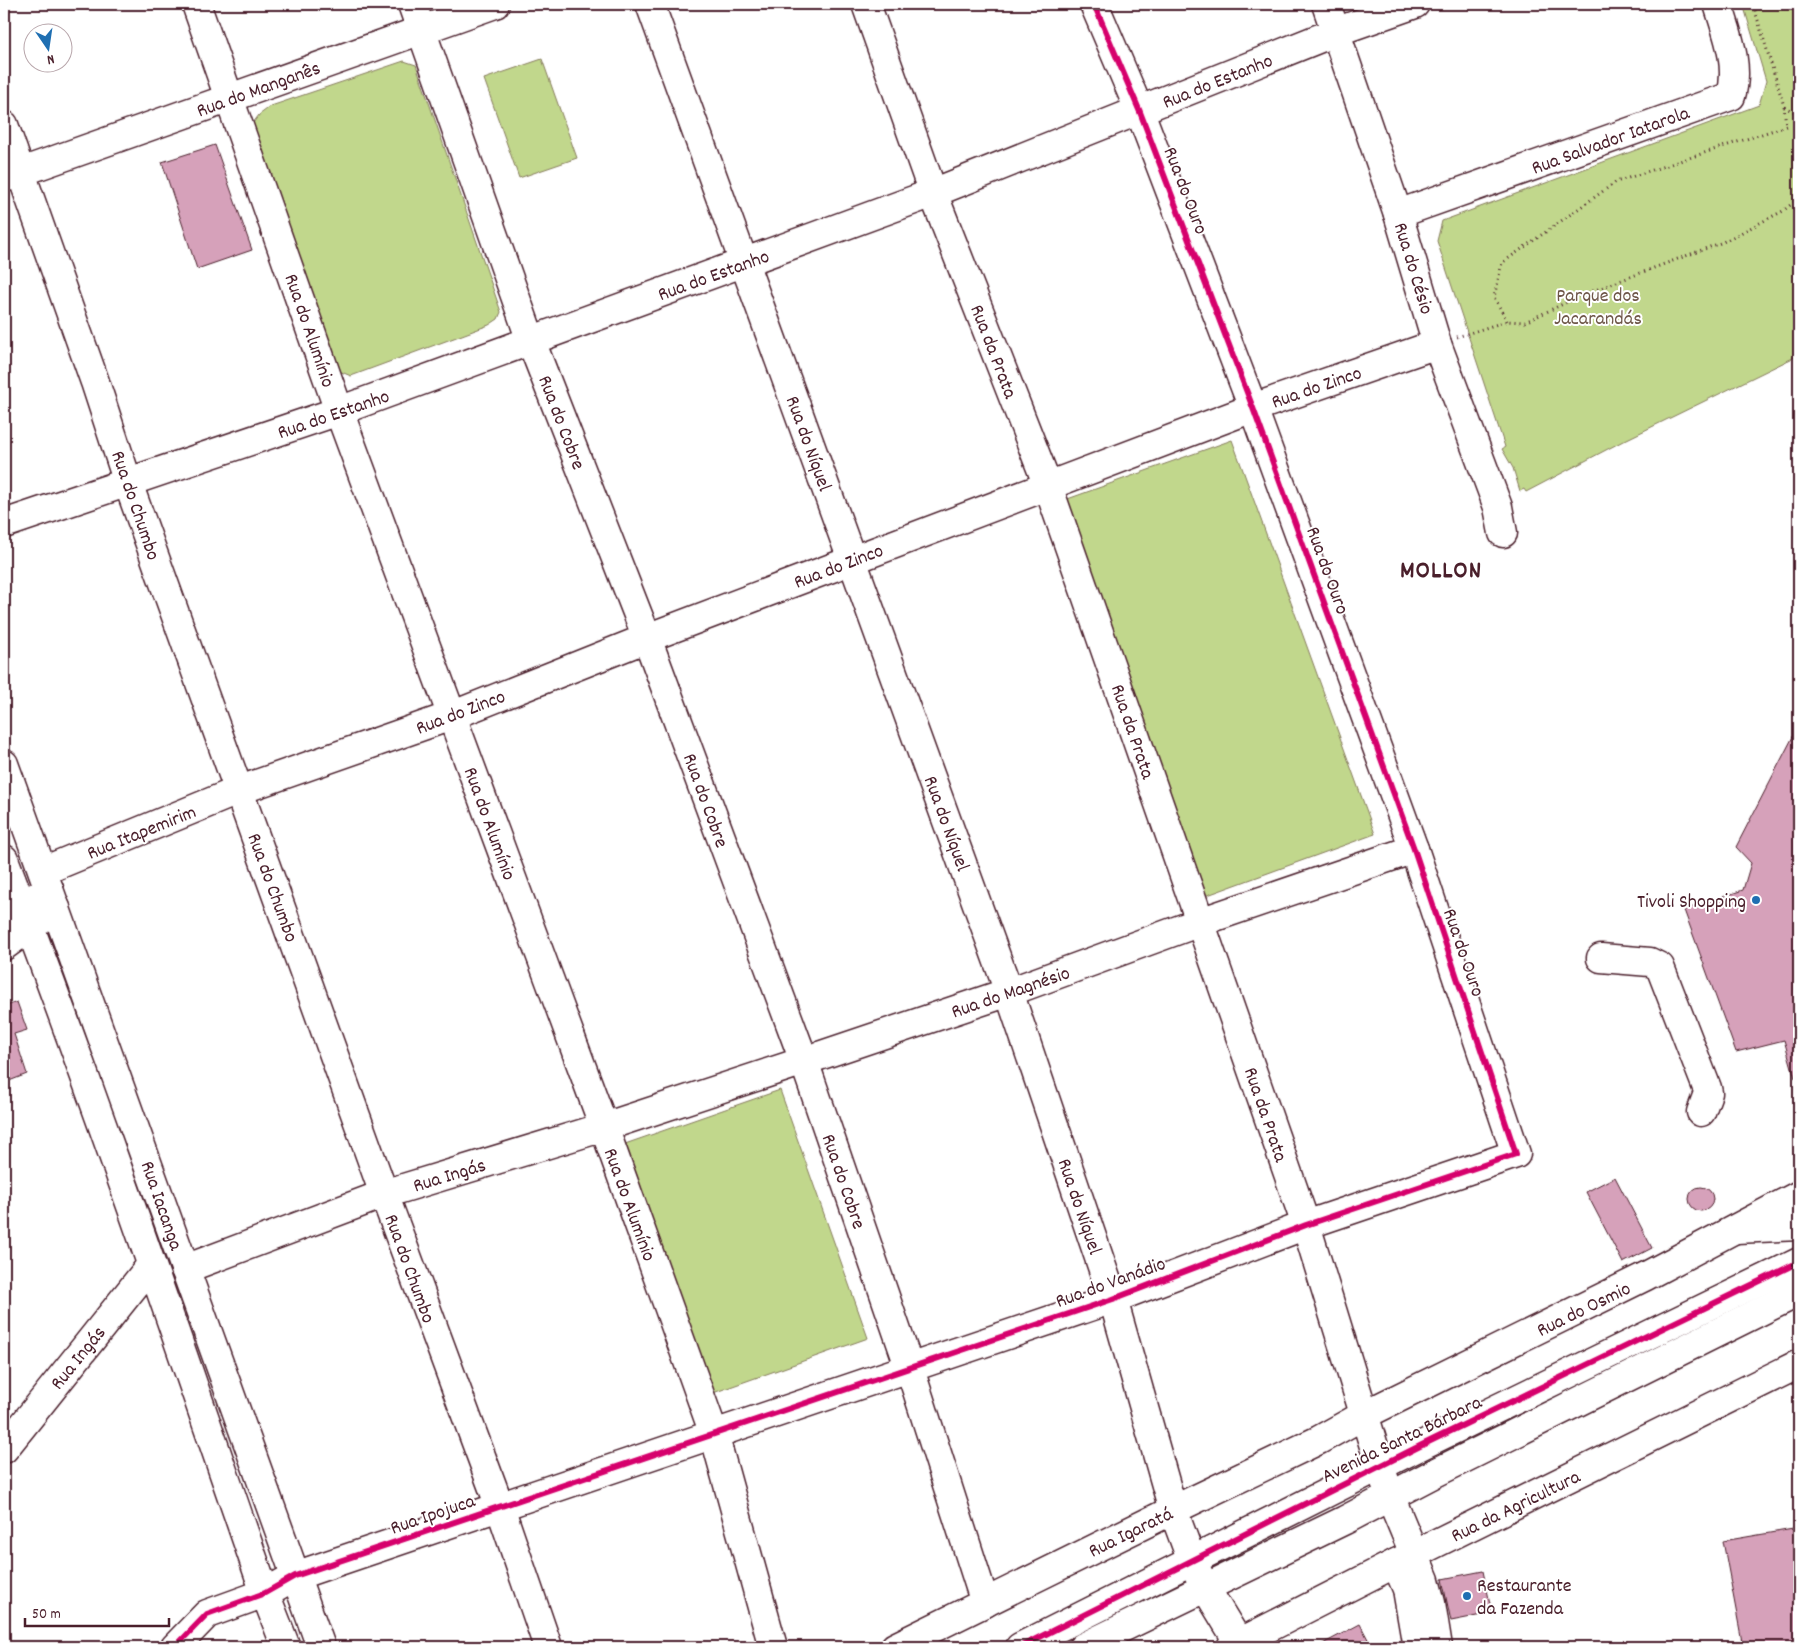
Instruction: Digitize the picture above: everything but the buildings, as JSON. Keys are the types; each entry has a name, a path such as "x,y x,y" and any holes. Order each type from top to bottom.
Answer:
{"street":[{"name":"Rua do Alumínio","path":"196,4 339,411 604,1127 714,1434 773,1647"},
{"name":"Rua do Cobre","path":"412,4 531,341 647,638 804,1061 910,1369 985,1603"},
{"name":"Rua do Manganês","path":"12,176 495,4"},
{"name":"Rua do Níquel","path":"650,4 1008,992 1113,1299 1172,1510 1192,1561 1235,1645"},
{"name":"Rua da Prata","path":"866,4 933,193 1048,486 1306,1225 1390,1496 1405,1558"},
{"name":"Rua do Ouro","path":"1094,4 1140,112 1253,408 1414,848 1516,1154"},
{"name":"Rua do Césio","path":"1326,4 1398,214 1438,344 1498,507 1503,533"},
{"name":"Rua do Estanho","path":"4,524 339,411 933,193 1140,112 1335,32 1415,4"},
{"name":"Rua Salvador Iatarola","path":"1398,214 1732,96 1735,81 1732,50 1718,4"},
{"name":"Rua do Chumbo","path":"4,125 12,176 95,382 128,482 384,1194 500,1507 548,1647"},
{"name":"Rua do Zinco","path":"240,790 451,716 647,638 1253,408 1438,344"},
{"name":"Rua Iacanga","path":"4,764 321,1647"},
{"name":"Rua Itapemirim","path":"4,946 19,916 49,890 240,790"},
{"name":"Rua do Magnésio","path":"604,1127 1008,992 1200,922 1414,848"},
{"name":"Rua Iacanga","path":"6,864 19,916 138,1226 265,1593 286,1647"},
{"path":"6,864 49,890"},
{"path":"1601,958 1650,962 1660,967 1707,1088 1708,1093 1701,1112"},
{"name":"Rua Ingás","path":"4,1449 154,1272 185,1269 384,1194 604,1127"},
{"name":"Rua do Vanádio","path":"714,1434 1113,1299 1306,1225 1516,1154"},
{"name":"Rua do Osmio","path":"1364,1415 1646,1276 1799,1195"},
{"path":"138,1226 167,1215"},
{"path":"1736,1229 1799,1226"},
{"name":"Avenida Santa Bárbara","path":"1020,1647 1380,1466 1799,1262"},
{"path":"1083,1647 1799,1292"},
{"name":"Rua da Agricultura","path":"1235,1645 1405,1558 1799,1364"},
{"name":"Rua Igaratá","path":"895,1647 1172,1510 1319,1440 1364,1415"},
{"name":"Rua Ipojuca","path":"175,1647 206,1614 265,1593 295,1576 714,1434"},
{"path":"236,1509 267,1497"},
{"path":"1405,1558 1407,1589 1417,1647"},
{"path":"1405,1558 1425,1580 1431,1603 1438,1647"}],"path":[{"path":"1507,321 1494,296 1502,263 1616,182 1786,126 1784,106 1753,4"},
{"path":"1784,106 1799,114"},
{"path":"1438,344 1507,321 1525,322 1582,295 1723,242 1783,211 1799,198"}],"green space":[{"name":"Parque dos Jacarandás","path":"1743,4 1799,4 1799,355 1625,440 1526,492 1524,489 1520,491 1513,468 1502,449 1505,447 1437,241 1442,221 1759,105 1766,81"},
{"path":"542,59 577,158 519,178 484,79"},
{"path":"404,61 416,65 501,312 498,319 489,325 351,376 339,371 250,127 259,115 271,106"},
{"path":"1232,440 1375,834 1205,896 1062,501"},
{"path":"780,1090 868,1338 713,1393 625,1144"}],"cycle path":[{"path":"175,1647 207,1614 265,1593 295,1576 1113,1299 1306,1225 1516,1154 1414,849 1253,408 1140,112 1094,4"},
{"path":"1020,1647 1422,1445 1799,1262"}],"place":[{"name":"Tivoli Shopping","path":"1756,900"},
{"name":"Restaurante da Fazenda","path":"1467,1596"}],"district":[{"name":"MOLLON","path":"1441,568"}]}
